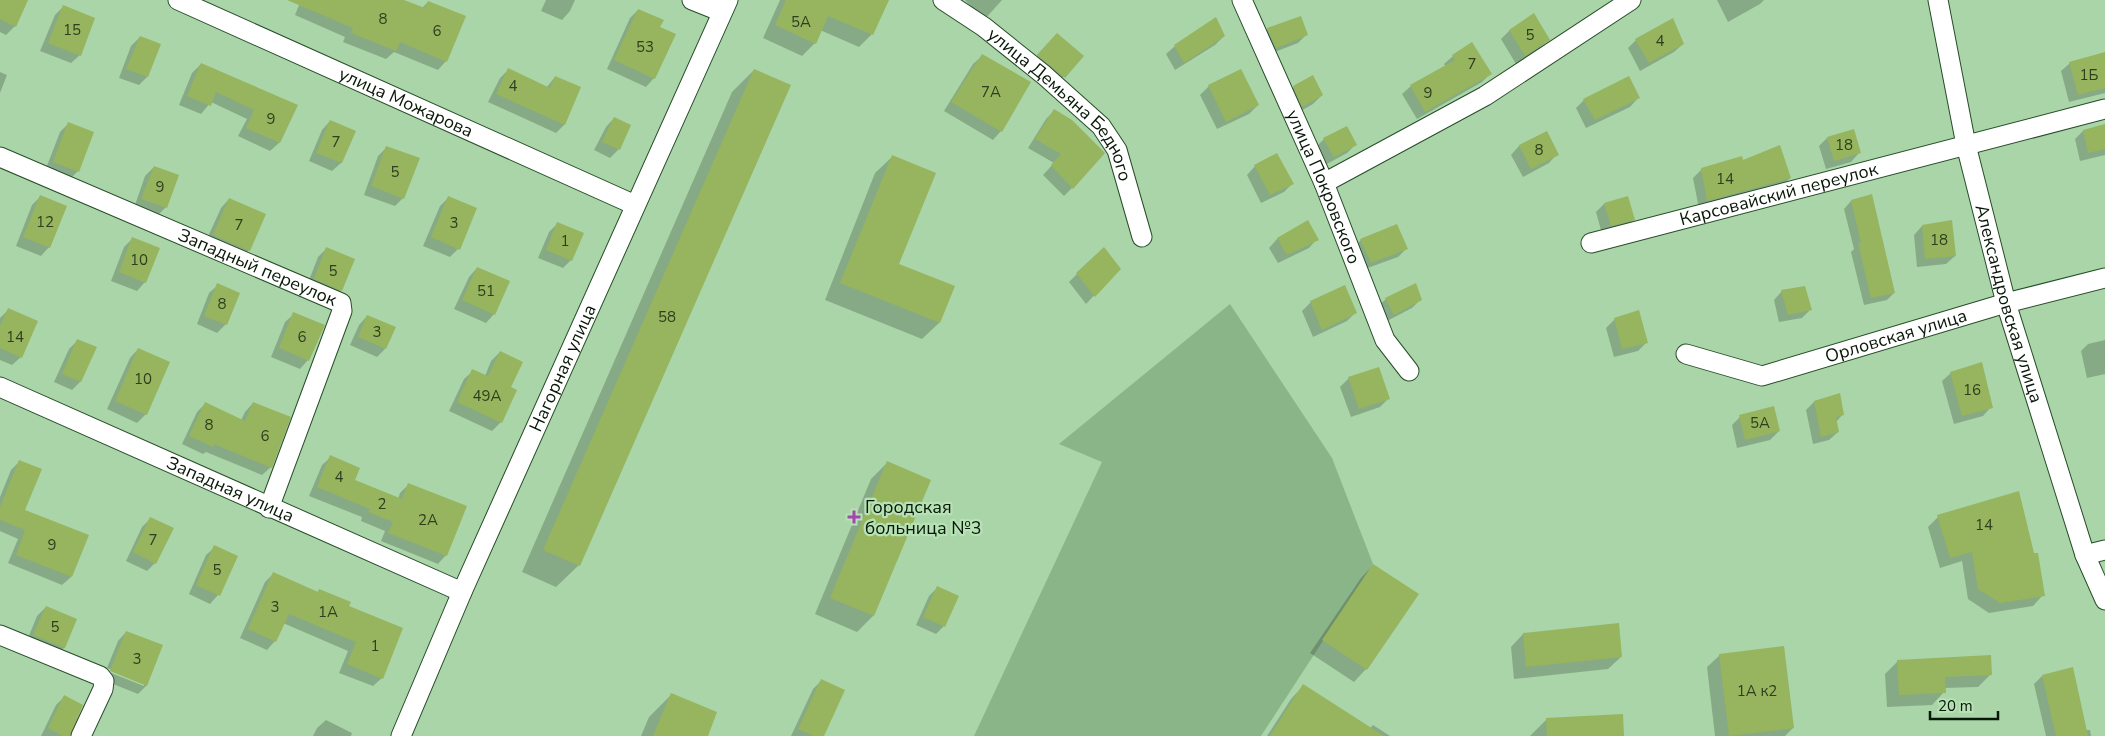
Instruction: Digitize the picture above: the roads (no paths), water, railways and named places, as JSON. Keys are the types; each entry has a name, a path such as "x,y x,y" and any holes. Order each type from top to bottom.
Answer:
{"street":[{"name":"улица Можарова","path":"178,0 635,205"},
{"path":"692,0 725,6"},
{"name":"улица Демьяна Бедного","path":"943,0 984,27 1044,75 1101,126 1117,150 1142,236"},
{"name":"улица Покровского","path":"1242,0 1324,183 1385,340 1409,371"},
{"path":"1324,183 1485,96 1631,0"},
{"name":"Александровская улица","path":"1938,0 1966,145 2006,303 2086,554 2105,600"},
{"name":"Нагорная улица","path":"402,736 462,592 725,6"},
{"name":"Карсовайский переулок","path":"1591,243 2105,109"},
{"name":"Западный переулок","path":"0,156 341,303 342,311 269,508"},
{"name":"Орловская улица","path":"1686,354 1762,376 2006,303 2105,278"},
{"name":"Западная улица","path":"0,387 462,592"},
{"path":"2086,554 2105,550"},
{"path":"0,635 100,676 104,681 103,689 81,736"}],"place":[{"name":"Городская больница №3","path":"854,517"}]}
